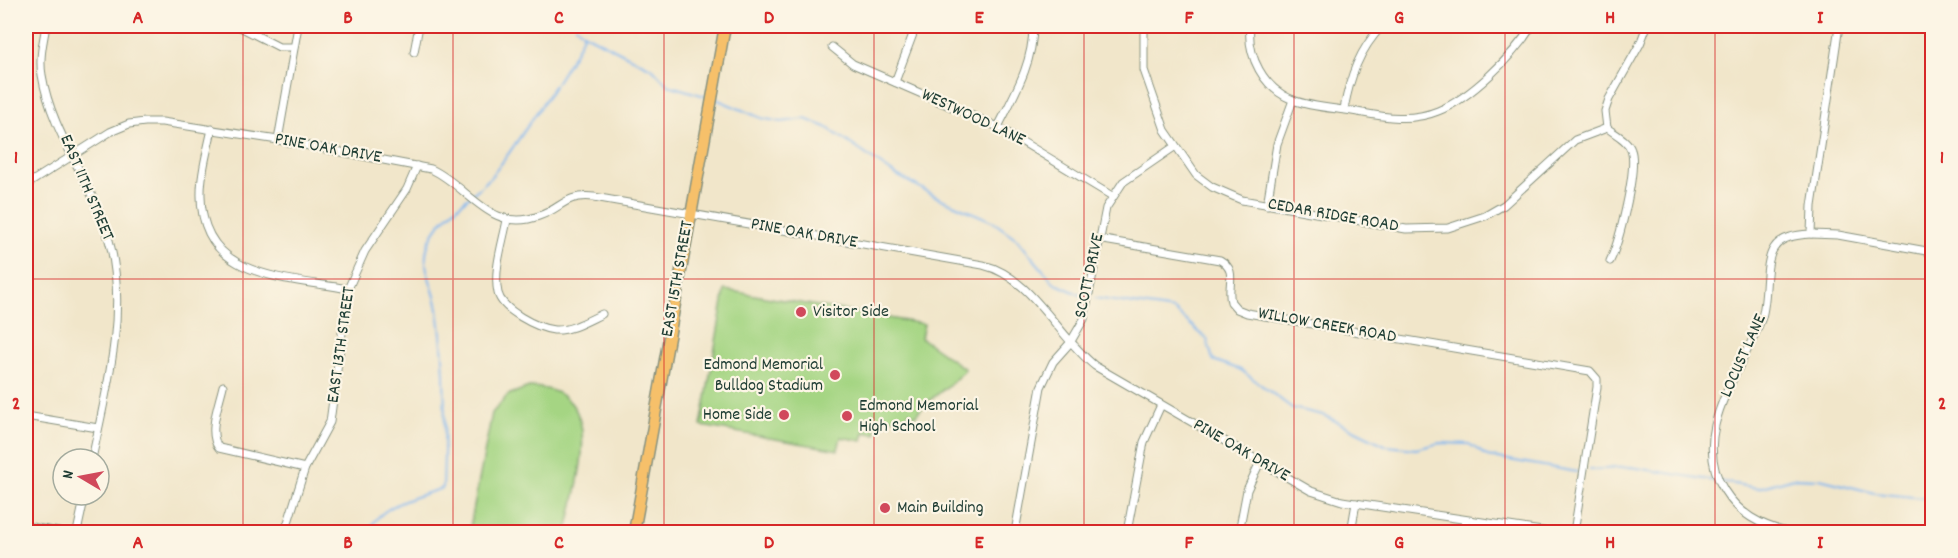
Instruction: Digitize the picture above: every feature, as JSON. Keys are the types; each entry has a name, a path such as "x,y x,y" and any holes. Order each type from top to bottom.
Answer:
{"main road":[{"name":"EAST 15TH STREET","path":"634,532 725,26"}],"street":[{"name":"EAST 11TH STREET","path":"46,26 42,74 71,154 103,220 111,248 118,300 94,447"},
{"path":"238,26 279,47 294,47"},
{"path":"278,140 298,26"},
{"path":"414,52 419,26"},
{"path":"895,82 916,26"},
{"path":"998,127 1030,61 1033,26"},
{"name":"CEDAR RIDGE ROAD","path":"1144,26 1144,70 1148,87 1159,118 1174,147 1196,175 1212,187 1231,196 1267,205 1406,229 1448,228 1485,216 1504,205 1575,140 1607,128"},
{"path":"1250,26 1251,52 1261,72 1270,84 1293,100 1400,118 1436,112 1459,99 1502,62 1532,26"},
{"path":"1344,110 1352,72 1360,54 1382,26"},
{"path":"1610,261 1620,236 1633,159 1628,144 1607,128 1605,111 1647,26"},
{"path":"1811,234 1812,206 1839,26"},
{"name":"WESTWOOD LANE","path":"832,47 852,64 998,127 1112,196"},
{"path":"1267,205 1277,144 1293,100"},
{"name":"PINE OAK DRIVE","path":"26,185 71,154 129,124 162,122 278,140 417,166 442,174 479,205 507,220 517,221 542,215 559,204 579,196 992,267 1005,273 1023,288 1070,343 1095,366 1311,491 1356,503 1549,532"},
{"path":"212,129 201,191 202,215 209,232 228,259 260,273 348,289"},
{"name":"SCOTT DRIVE","path":"1015,532 1041,387 1053,362 1070,343 1084,319 1103,215 1112,196 1127,178 1174,147"},
{"name":"EAST 13TH STREET","path":"285,532 305,468 330,422 348,289 365,251 407,189 417,166"},
{"path":"507,220 497,272 498,295 511,313 554,330 579,326 602,314"},
{"name":"LOCUST LANE","path":"1787,532 1767,526 1736,506 1718,479 1710,448 1714,425 1765,310 1769,263 1774,247 1788,237 1811,234 1840,235 1932,252"},
{"name":"WILLOW CREEK ROAD","path":"1098,239 1220,260 1229,267 1232,274 1231,302 1237,309 1247,313 1586,369 1595,375 1597,387 1574,532"},
{"path":"223,386 213,432 214,442 219,448 305,468"},
{"path":"1127,532 1144,442 1161,405"},
{"path":"26,416 98,428"},
{"path":"1239,532 1247,490 1260,462"},
{"path":"1351,532 1356,503"},
{"path":"77,532 82,507"},
{"path":"1463,532 1465,519"},
{"path":"26,526 59,532"}],"green space":[{"name":"Edmond Memorial Bulldog Stadium","path":"725,290 924,324 921,338 965,369 915,416 909,412 906,418 898,415 876,427 875,434 864,432 862,441 841,437 838,450 701,426"},
{"path":"529,387 555,391 571,403 580,420 581,464 567,532 469,532 492,413 508,395"}],"waterway":[{"path":"576,26 583,33 653,69 668,85 708,97"},
{"path":"369,532 374,522 390,508 411,498 443,488 444,377 438,310 426,267 430,240 441,223 487,181 508,154 557,82 580,43 583,33"},
{"path":"716,99 761,118 781,122 805,119 826,127 893,173 939,198 992,221 1017,239 1054,283 1083,296"},
{"path":"1095,298 1174,310 1207,339 1213,360 1241,370 1292,408 1323,415 1387,446 1416,449 1440,443 1469,444 1487,456 1577,472"},
{"path":"1590,470 1631,467 1758,488 1794,478 1820,479 1875,493 1932,499"}],"place":[{"name":"Visitor Side","path":"801,312"},
{"name":"Edmond Memorial Bulldog Stadium","path":"835,375"},
{"name":"Home Side","path":"784,415"},
{"name":"Edmond Memorial High School","path":"847,416"},
{"name":"Main Building","path":"885,508"}]}
